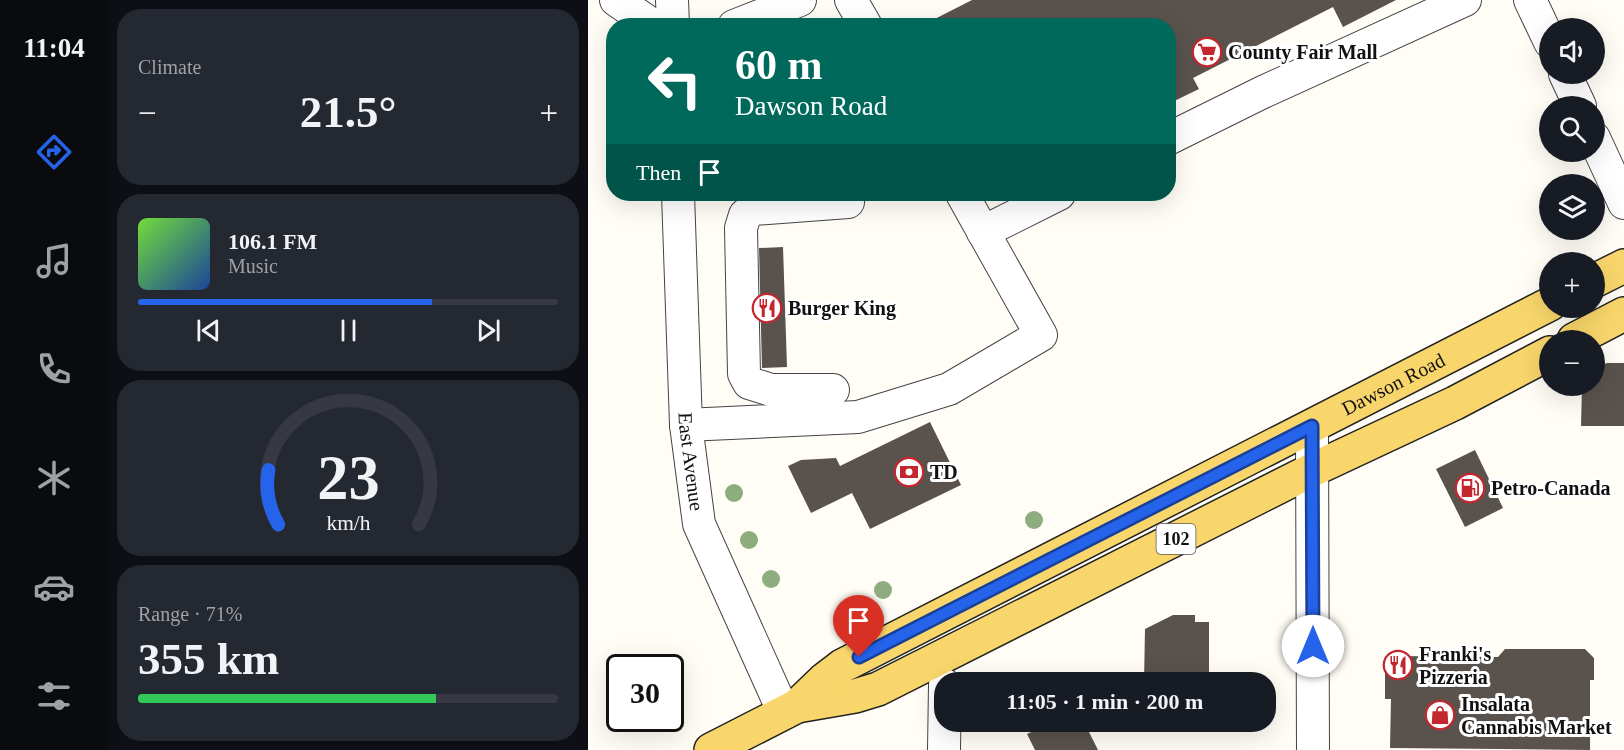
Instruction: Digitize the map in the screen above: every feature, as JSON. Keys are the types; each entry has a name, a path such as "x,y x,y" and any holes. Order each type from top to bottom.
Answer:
{"main road":[{"path":"1605,276 1624,267"},
{"name":"Dawson Road","path":"711,750 791,709 842,666 1539,310"},
{"path":"1593,330 1624,314"},
{"name":"Dawson Road","path":"949,672 1312,470 1455,403 1539,359"},
{"name":"Dawson Road","path":"791,709 934,676"}],"street":[{"path":"616,0 642,18"},
{"path":"672,0 673,18"},
{"path":"754,18 800,0"},
{"path":"851,0 861,18"},
{"path":"1176,135 1465,0"},
{"path":"1530,0 1539,19"},
{"path":"1605,161 1624,202"},
{"name":"East Avenue","path":"678,201 686,425 699,524 791,709"},
{"path":"686,425 858,417 949,389 1041,335 966,201"},
{"path":"983,232 1045,201"},
{"path":"832,390 771,390 749,383 744,374 741,228 745,215 753,209 848,202"},
{"path":"1312,426 1313,750"},
{"path":"944,732 944,750"}],"building":[{"name":"County Fair Mall","path":"972,0 1396,0 1343,27 1333,7 1193,78 1199,89 1176,100 1176,18 937,18"},
{"name":"Burger King","path":"783,247 787,367 762,368 759,248"},
{"path":"1624,363 1624,426 1581,426 1582,396 1605,396 1605,364"},
{"path":"930,422 961,485 870,529 852,493 811,513 788,466 801,460 836,458 840,466"},
{"name":"Petro-Canada","path":"1475,450 1503,508 1465,527 1436,469"},
{"path":"1173,615 1195,615 1195,622 1209,622 1209,672 1144,672 1145,629"},
{"path":"1505,649 1585,649 1594,658 1594,680 1590,680 1590,750 1390,748 1391,699 1385,699 1385,665 1395,656 1498,657"},
{"path":"1031,732 1089,732 1098,750 1035,750 1027,734"}],"place":[{"name":"County Fair Mall","path":"1207,52"},
{"name":"Burger King","path":"767,308"},
{"name":"TD","path":"909,472"},
{"name":"Petro-Canada","path":"1470,488"},
{"name":"Franki's Pizzeria","path":"1398,665"},
{"name":"Insalata Cannabis Market","path":"1440,715"}],"route":[{"path":"859,657 1312,426 1313,646"}]}
